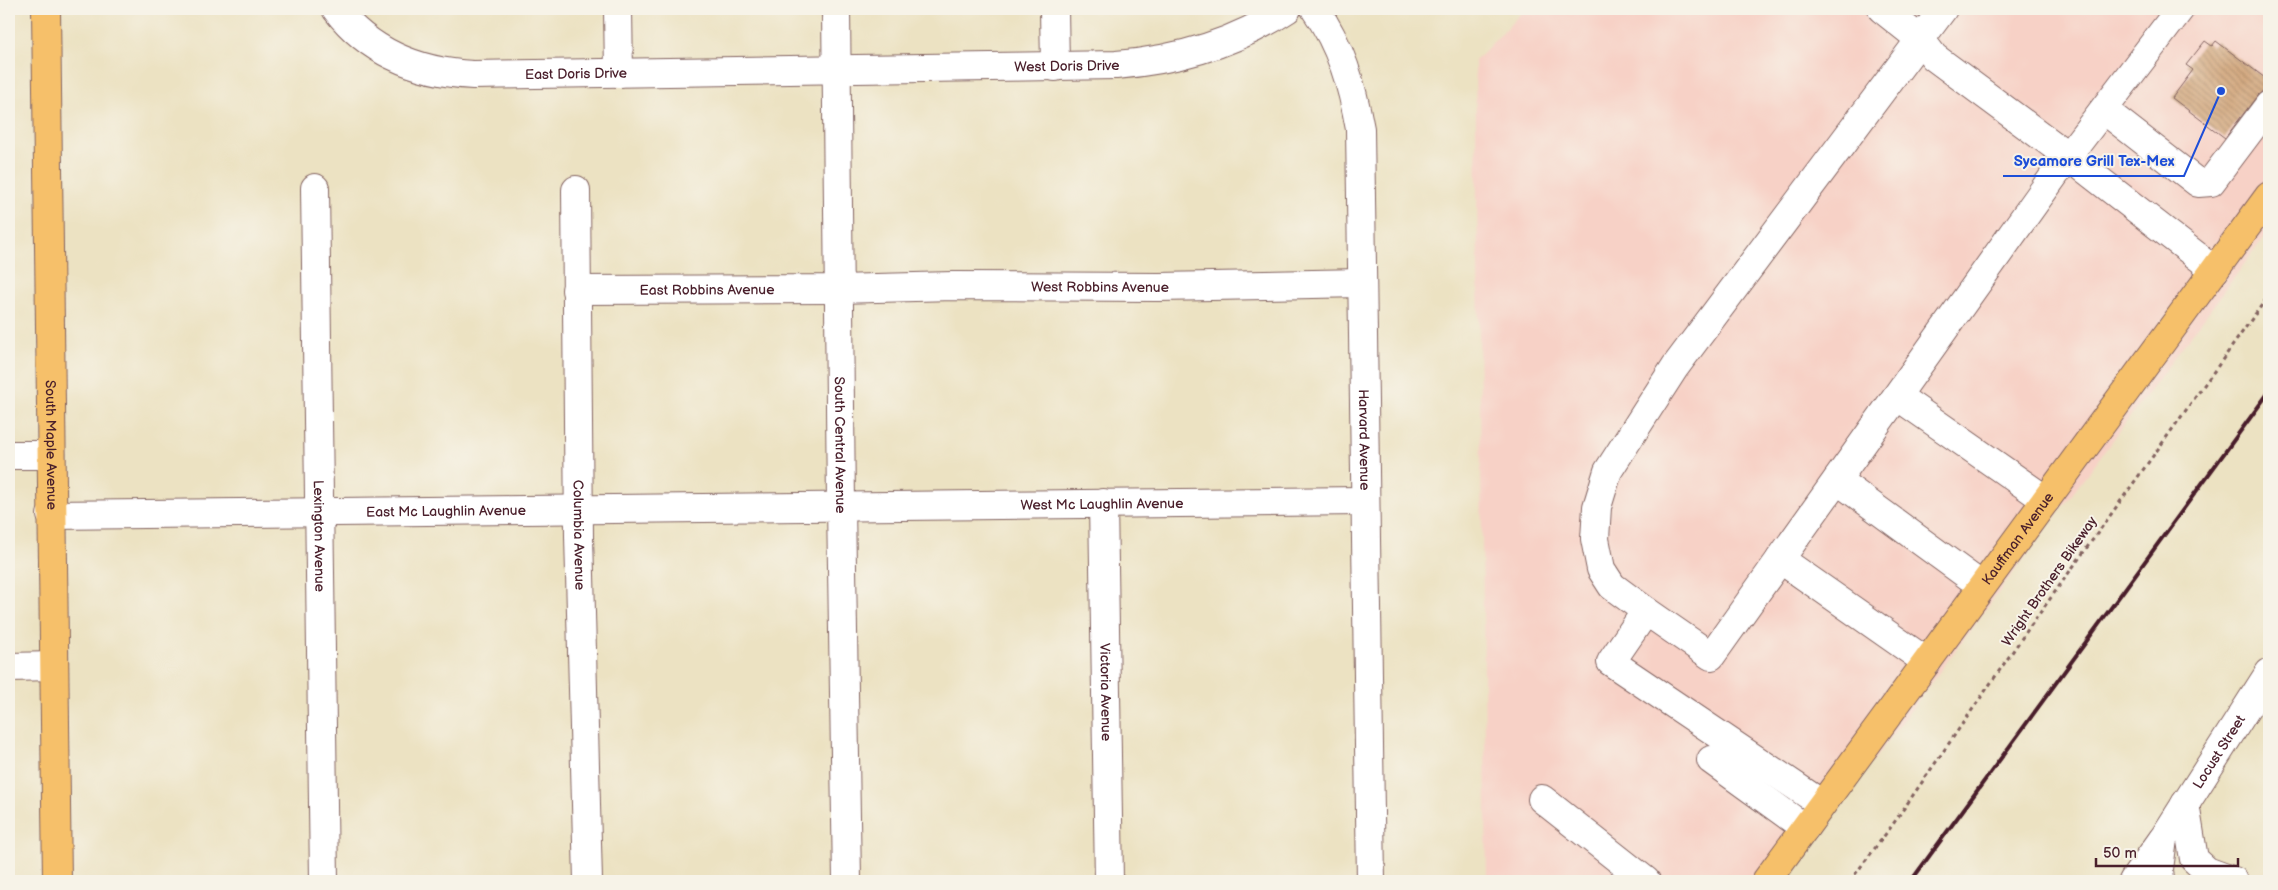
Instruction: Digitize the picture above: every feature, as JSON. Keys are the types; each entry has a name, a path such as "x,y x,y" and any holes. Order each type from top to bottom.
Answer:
{"main road":[{"name":"South Maple Avenue","path":"46,9 56,881"},
{"name":"Kauffman Avenue","path":"1766,881 2269,196"}],"street":[{"name":"East Doris Drive","path":"336,9 370,42 400,59 426,69 449,74 837,70"},
{"path":"618,9 619,72"},
{"name":"South Central Avenue","path":"836,9 838,289 847,881"},
{"path":"1054,9 1055,67"},
{"name":"West Doris Drive","path":"837,70 1116,65 1165,59 1221,43 1250,30 1287,9"},
{"name":"Harvard Avenue","path":"1316,9 1328,27 1343,59 1353,91 1360,129 1371,881"},
{"path":"1882,9 1921,40 1934,57 2068,156 2215,270"},
{"path":"1943,9 1675,367 1608,471 1597,507 1595,539 1601,568 1612,586 1646,612 1711,656 2068,156 2180,9"},
{"path":"2104,110 2198,183 2211,182 2269,105"},
{"name":"Lexington Avenue","path":"315,188 324,881"},
{"name":"Columbia Avenue","path":"576,190 579,509 588,881"},
{"name":"West Robbins Avenue","path":"838,289 953,286 1159,287 1362,283"},
{"name":"East Robbins Avenue","path":"576,290 838,289"},
{"path":"1897,396 2046,500"},
{"path":"9,456 50,455"},
{"path":"1837,480 1982,586"},
{"name":"West Mc Laughlin Avenue","path":"841,506 1364,500"},
{"name":"Victoria Avenue","path":"1103,503 1109,881"},
{"name":"East Mc Laughlin Avenue","path":"51,515 841,506"},
{"path":"1780,558 1927,662"},
{"path":"1646,612 1611,662 1822,804"},
{"path":"9,667 54,666"},
{"name":"Locust Street","path":"2133,881 2163,839 2269,673"},
{"path":"1710,760 1805,828"},
{"path":"1542,800 1646,881"},
{"path":"2185,804 2194,859 2207,871 2234,881"},
{"name":"Locust Street","path":"2160,881 2159,869 2163,839"}],"path":[{"name":"Wright Brothers Bikeway","path":"1850,881 1891,827 2064,579 2269,295"}],"shaded area":[{"path":"1525,9 2269,9 2269,231 1783,881 1487,881 1475,61"}],"building":[{"path":"2205,41 2212,46 2216,41 2269,81 2264,90 2257,96 2225,138 2172,98 2193,70 2186,65"}],"railway":[{"path":"1911,881 2269,392"}],"place":[{"name":"Sycamore Grill Tex-Mex","path":"2221,91"}]}
